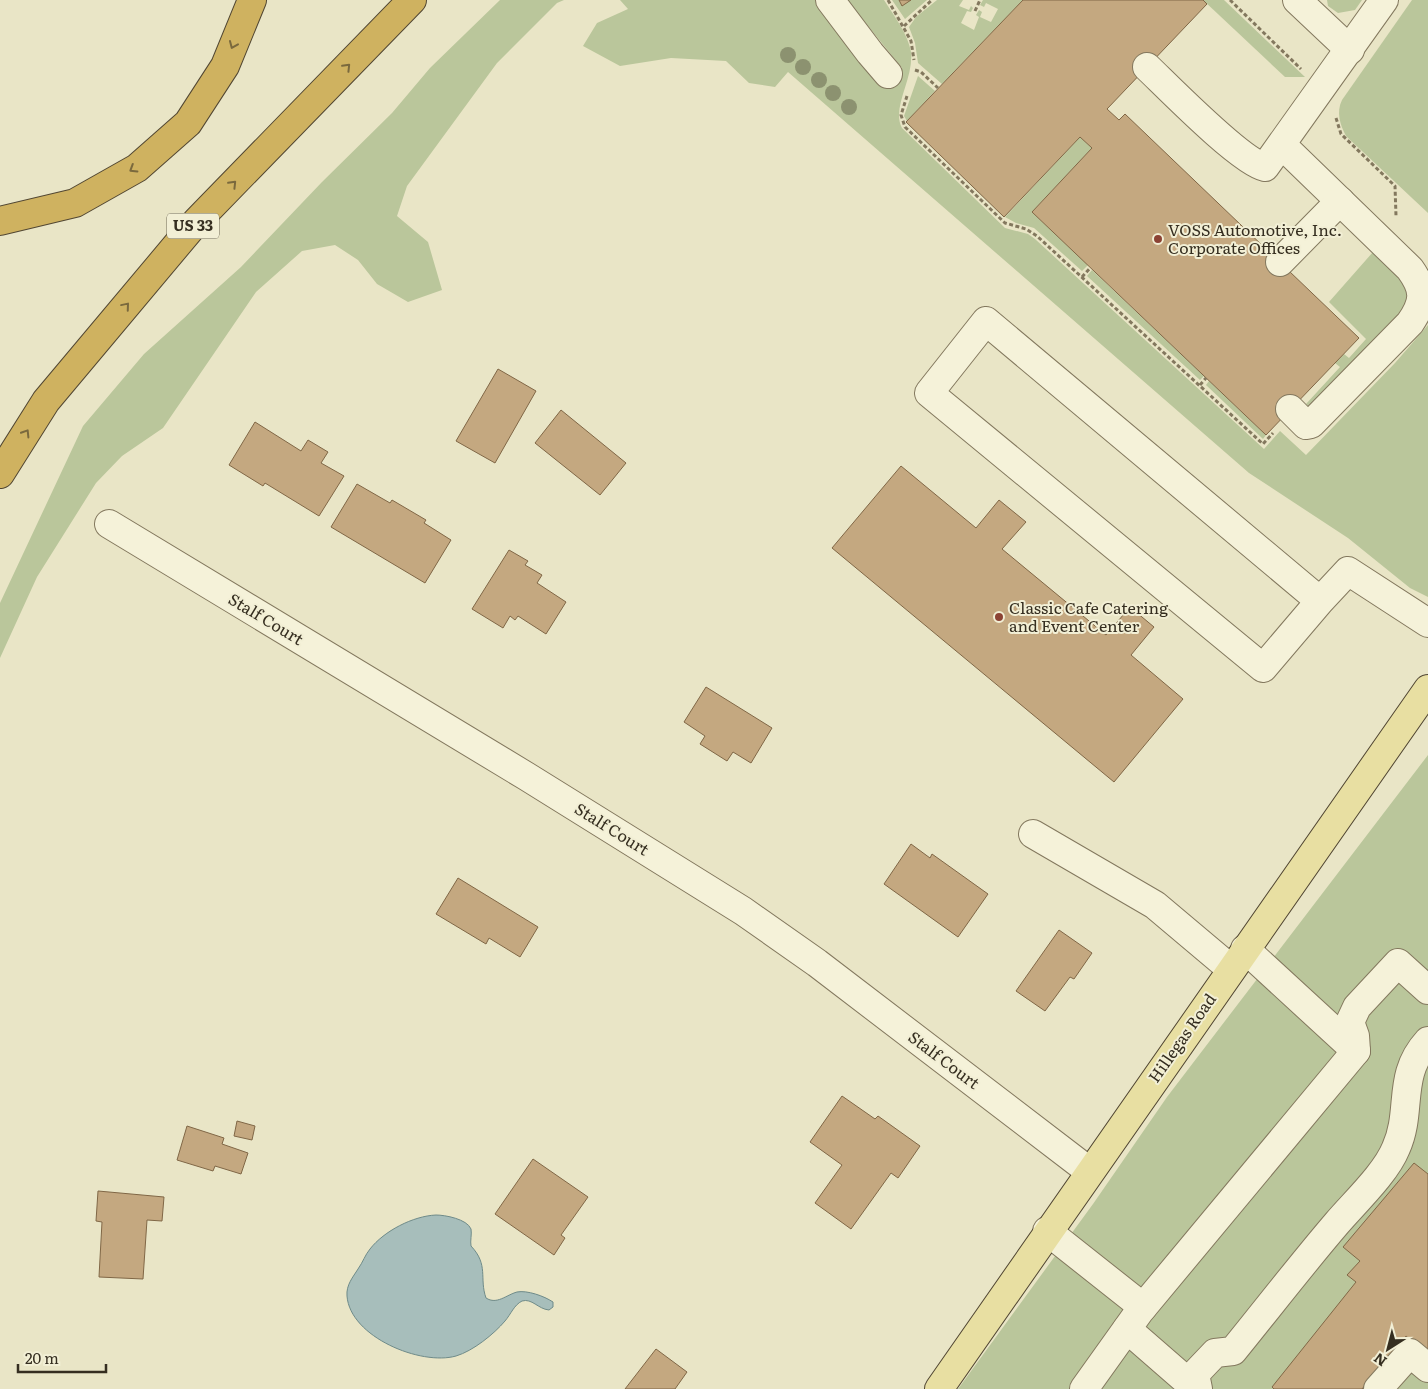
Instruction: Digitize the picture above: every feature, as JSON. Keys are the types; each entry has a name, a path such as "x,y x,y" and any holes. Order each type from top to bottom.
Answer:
{"highway":[{"path":"0,221 75,203 137,168 181,130 188,123 225,66 252,0"},
{"name":"US 33","path":"0,474 46,401 197,221 412,0"}],"main road":[{"name":"Hillegas Road","path":"939,1389 1047,1231 1428,689"}],"street":[{"path":"830,0 870,53 906,77"},
{"path":"1297,0 1350,50"},
{"path":"1146,67 1256,165 1265,167 1384,0"},
{"path":"1282,145 1410,268 1420,282 1422,296 1421,308 1399,335 1311,424 1306,425 1290,409"},
{"path":"1280,262 1340,201"},
{"path":"1320,601 986,321 929,393 1263,668 1320,601 1348,572 1428,623"},
{"name":"Stalf Court","path":"109,524 550,791 743,911 817,963 1090,1171"},
{"path":"1033,834 1155,905 1238,959 1356,1051"},
{"path":"1084,1389 1143,1307 1356,1051 1355,1036 1350,1022 1357,1007 1398,963 1428,990"},
{"path":"1197,1389 1195,1374 1215,1353 1233,1351 1373,1182 1396,1149 1404,1118 1410,1070 1417,1053 1428,1041"},
{"path":"1047,1231 1143,1307"},
{"path":"1127,1329 1197,1389"},
{"path":"1378,1389 1410,1353 1428,1368"}],"path":[{"path":"888,0 904,26 914,52 906,77 901,116 905,127 1005,223 1032,232 1264,444 1274,432"},
{"path":"904,26 932,0"},
{"path":"974,11 980,0"},
{"path":"1230,0 1308,75"},
{"path":"906,77 921,72 938,88"},
{"path":"1336,114 1341,134 1395,186 1396,219"},
{"path":"1082,277 1090,268"},
{"path":"1200,385 1206,378"}],"green space":[{"path":"500,0 564,0 557,3 497,63 407,186 397,216 428,242 442,290 408,302 377,284 358,260 335,245 302,251 256,292 163,428 122,456 96,483 37,577 0,658 0,603 83,426 144,354 241,267 322,182 392,113 430,68"},
{"path":"620,0 815,0 849,49 880,85 902,68 847,0 884,0 904,32 911,52 909,72 899,111 899,120 902,128 1005,228 1028,234 1035,239 1264,449 1280,431 1306,455 1395,363 1428,325 1428,597 1410,588 1348,538 1249,473 788,72 775,87 749,83 726,61 671,58 620,66 583,46 597,23 628,9"},
{"path":"892,0 899,0 902,5 911,0 927,0 905,19"},
{"path":"937,0 963,0 959,6 969,10 971,6 973,8 971,12 967,11 961,23 974,30 979,17 976,15 979,10 982,12 980,17 991,22 998,9 986,3 984,7 980,5 983,0 1023,0 942,84 918,63 915,43 909,27 916,17"},
{"path":"1203,0 1224,0 1305,77 1285,77"},
{"path":"1327,0 1362,0 1355,10 1338,13 1328,6"},
{"path":"1412,0 1428,0 1428,213 1346,136 1339,114 1342,100"},
{"path":"918,76 935,91 907,121 904,116"},
{"path":"1080,137 1092,148 1032,212 1088,265 1082,271 1034,228 1016,223 1005,217"},
{"path":"1373,252 1408,285 1407,306 1311,409 1306,404 1340,367 1335,363 1344,354 1349,358 1366,339 1329,302"},
{"path":"1092,270 1204,376 1200,380 1087,276"},
{"path":"1209,381 1266,435 1263,439 1206,385"},
{"path":"1428,755 1428,1389 958,1389 1093,1204 1167,1097"}],"water":[{"path":"436,1215 461,1220 471,1229 471,1246 480,1259 486,1298 498,1300 517,1292 526,1292 553,1302 553,1307 549,1310 526,1300 522,1301 489,1336 463,1354 456,1356 441,1358 425,1357 389,1345 374,1336 360,1324 351,1311 347,1296 350,1281 368,1251 383,1236 409,1221"}],"building":[{"path":"899,0 911,0 902,6"},
{"name":"VOSS Automotive, Inc. Corporate Offices","path":"1023,0 1203,0 1207,4 1107,109 1119,120 1125,114 1359,338 1266,435 1032,212 1092,148 1080,137 1004,217 906,122"},
{"path":"498,369 536,391 495,463 456,441"},
{"path":"561,410 626,463 600,495 535,443"},
{"path":"255,422 301,451 308,440 328,452 321,463 344,476 319,516 265,483 263,486 229,465"},
{"name":"Classic Cafe Catering and Event Center","path":"901,466 976,528 999,500 1026,522 1002,549 1106,635 1130,607 1154,627 1131,655 1183,699 1114,782 832,548"},
{"path":"357,484 390,503 392,500 426,520 424,523 451,540 425,583 331,527"},
{"path":"509,550 528,561 525,565 542,575 537,583 566,602 546,634 518,616 515,620 510,616 503,628 472,609"},
{"path":"706,687 772,728 751,763 733,752 727,761 700,744 705,736 684,722"},
{"path":"911,844 930,858 932,854 988,894 958,937 884,884"},
{"path":"458,878 538,927 520,957 489,938 486,944 436,914"},
{"path":"1059,930 1092,953 1074,979 1070,977 1045,1011 1016,991"},
{"path":"842,1096 875,1119 878,1116 920,1146 898,1178 891,1173 851,1229 815,1203 842,1165 810,1142"},
{"path":"237,1121 255,1126 252,1140 234,1136"},
{"path":"187,1126 224,1138 222,1144 248,1153 241,1174 215,1166 213,1171 177,1160"},
{"path":"533,1159 588,1197 561,1235 565,1238 554,1255 495,1214"},
{"path":"1414,1163 1428,1174 1428,1355 1406,1336 1362,1389 1274,1389 1272,1387 1356,1282 1347,1275 1360,1261 1343,1247"},
{"path":"98,1191 164,1197 162,1221 147,1220 143,1279 99,1277 102,1222 96,1221"},
{"path":"656,1349 687,1372 675,1389 625,1389"}],"place":[{"name":"VOSS Automotive, Inc. Corporate Offices","path":"1158,239"},
{"name":"Classic Cafe Catering and Event Center","path":"999,617"}]}
